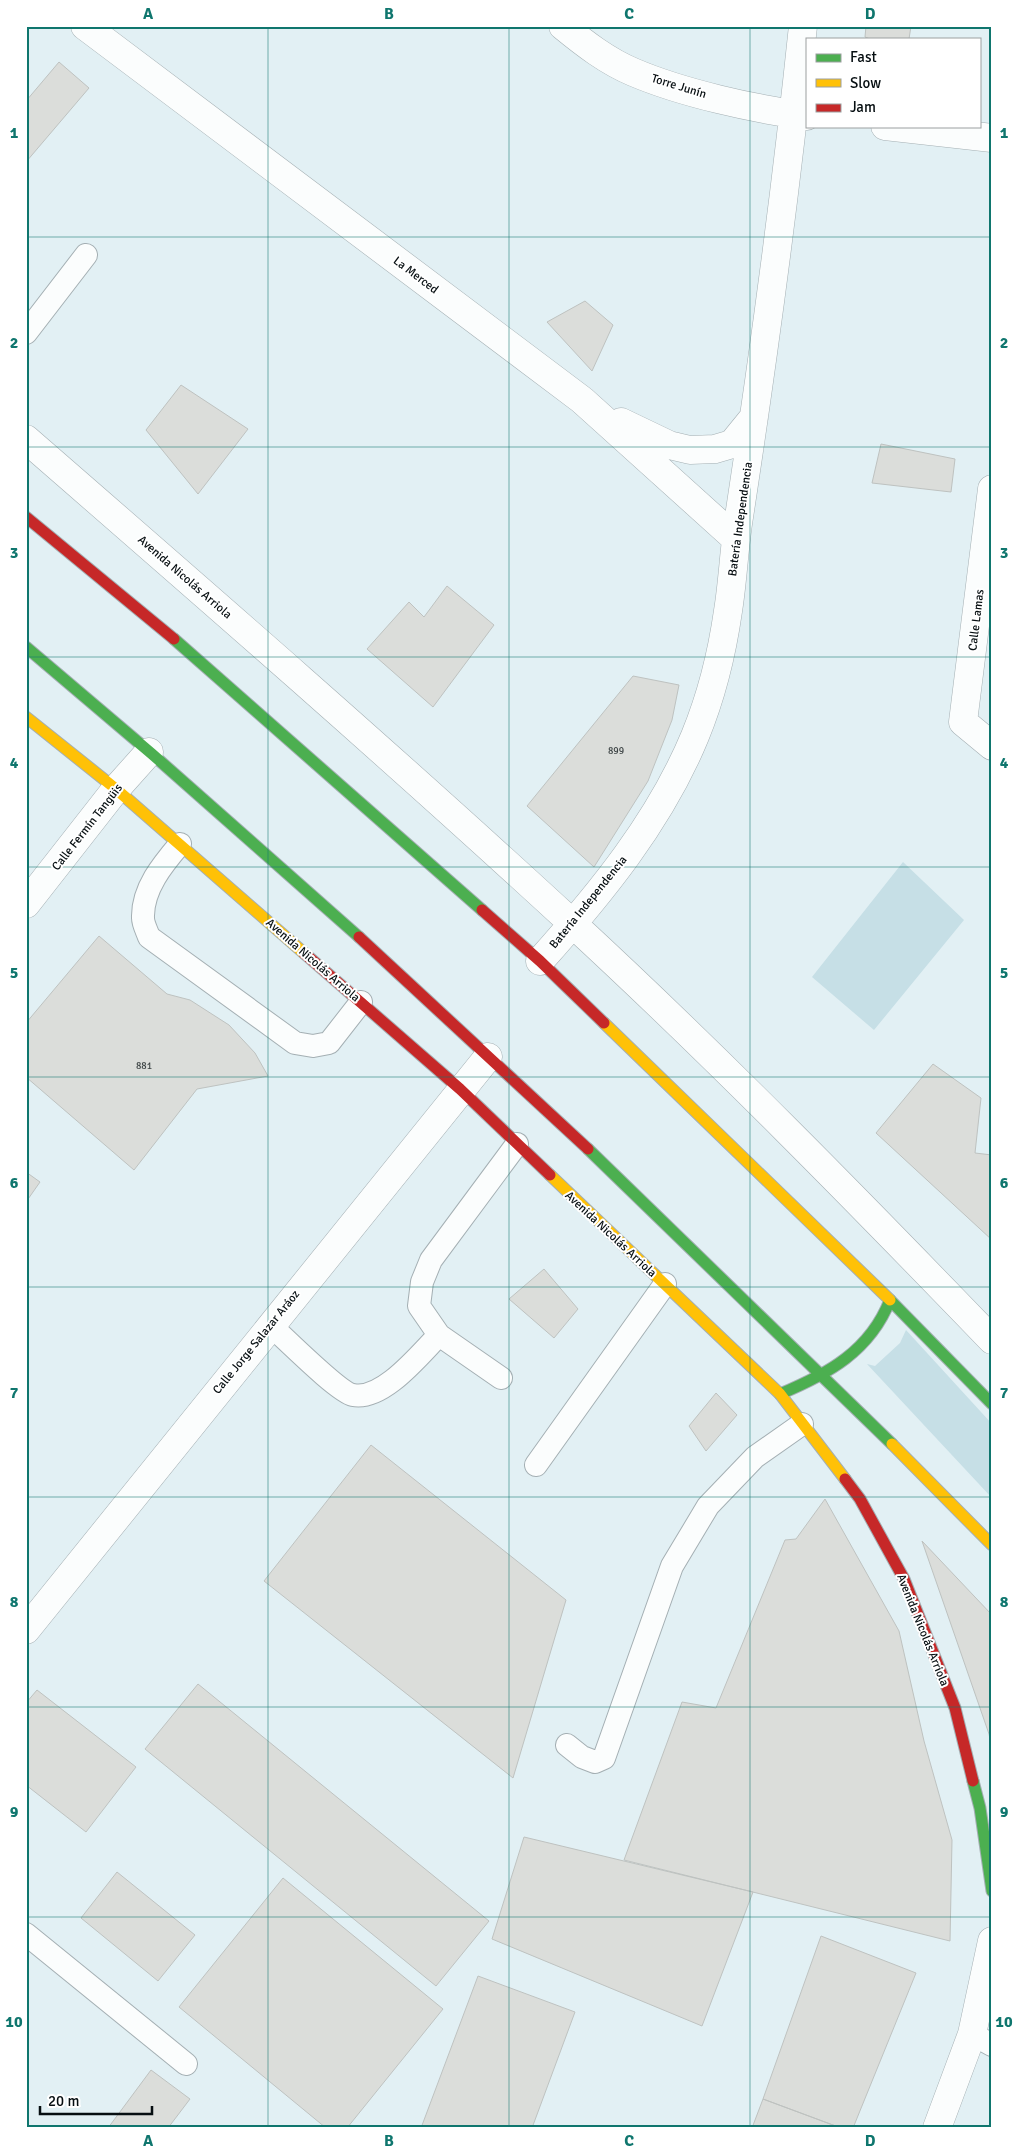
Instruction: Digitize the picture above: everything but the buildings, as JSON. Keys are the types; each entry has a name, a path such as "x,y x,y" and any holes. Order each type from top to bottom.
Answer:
{"main road":[{"path":"26,517 195,656 540,961 890,1300 992,1404"},
{"path":"26,647 149,752 488,1056 820,1375 992,1545"},
{"name":"Avenida Nicolás Arriola","path":"26,717 116,789 460,1089 780,1394 860,1499 904,1579 954,1708 980,1808 992,1890"},
{"path":"780,1394 805,1384 855,1351 871,1336 882,1320 890,1300"}],"street":[{"name":"La Merced","path":"85,26 582,400 735,538"},
{"name":"Torre Junín","path":"563,26 604,57 632,71 676,87 800,115"},
{"name":"Batería Independencia","path":"540,961 573,924 649,825 674,781 696,736 709,696 728,612 735,538 800,115 803,26"},
{"path":"903,128 992,138"},
{"path":"582,400 634,429 669,445 690,450 715,449 732,444 754,417"},
{"name":"Avenida Nicolás Arriola","path":"26,439 229,616 573,924 807,1148 992,1340"},
{"name":"Calle Lamas","path":"992,489 963,722 992,746"},
{"name":"Calle Fermín Tangüis","path":"26,904 116,789 149,752"},
{"name":"Calle Jorge Salazar Aráoz","path":"26,1630 488,1056"},
{"path":"938,2128 982,2040 992,1941"}],"lane":[{"path":"26,333 86,255"},
{"path":"180,844 160,867 146,897 143,919 149,937 295,1043 313,1046 329,1043 361,1002"},
{"path":"501,1378 439,1335 419,1306 422,1282 431,1260 517,1144"},
{"path":"536,1465 665,1284"},
{"path":"270,1325 338,1387 352,1395 366,1394 380,1389 407,1368 439,1335"},
{"path":"567,1745 582,1757 595,1762 604,1758 672,1566 708,1506 755,1457 802,1424"},
{"path":"26,1934 186,2064"}],"shaded area":[{"path":"903,862 964,920 874,1030 812,977"},
{"path":"906,1330 992,1424 992,1498 867,1364 875,1366 900,1343"}],"traffic: fast":[{"path":"174,639 482,910"},
{"path":"26,647 152,754 359,937"},
{"path":"588,1149 892,1444"},
{"path":"890,1300 992,1404"},
{"path":"780,1394 815,1378 846,1359 871,1333 882,1318 890,1300"},
{"path":"973,1781 980,1808 992,1891"}],"traffic: slow":[{"path":"26,717 116,789 304,953"},
{"path":"604,1023 890,1300"},
{"path":"550,1175 780,1394 845,1479"},
{"path":"892,1444 992,1545"}],"traffic: jam":[{"path":"26,517 174,639"},
{"path":"482,910 540,961 604,1023"},
{"path":"359,937 588,1149"},
{"path":"304,953 460,1089 550,1175"},
{"path":"845,1479 860,1499 904,1579 955,1708 973,1781"}]}
